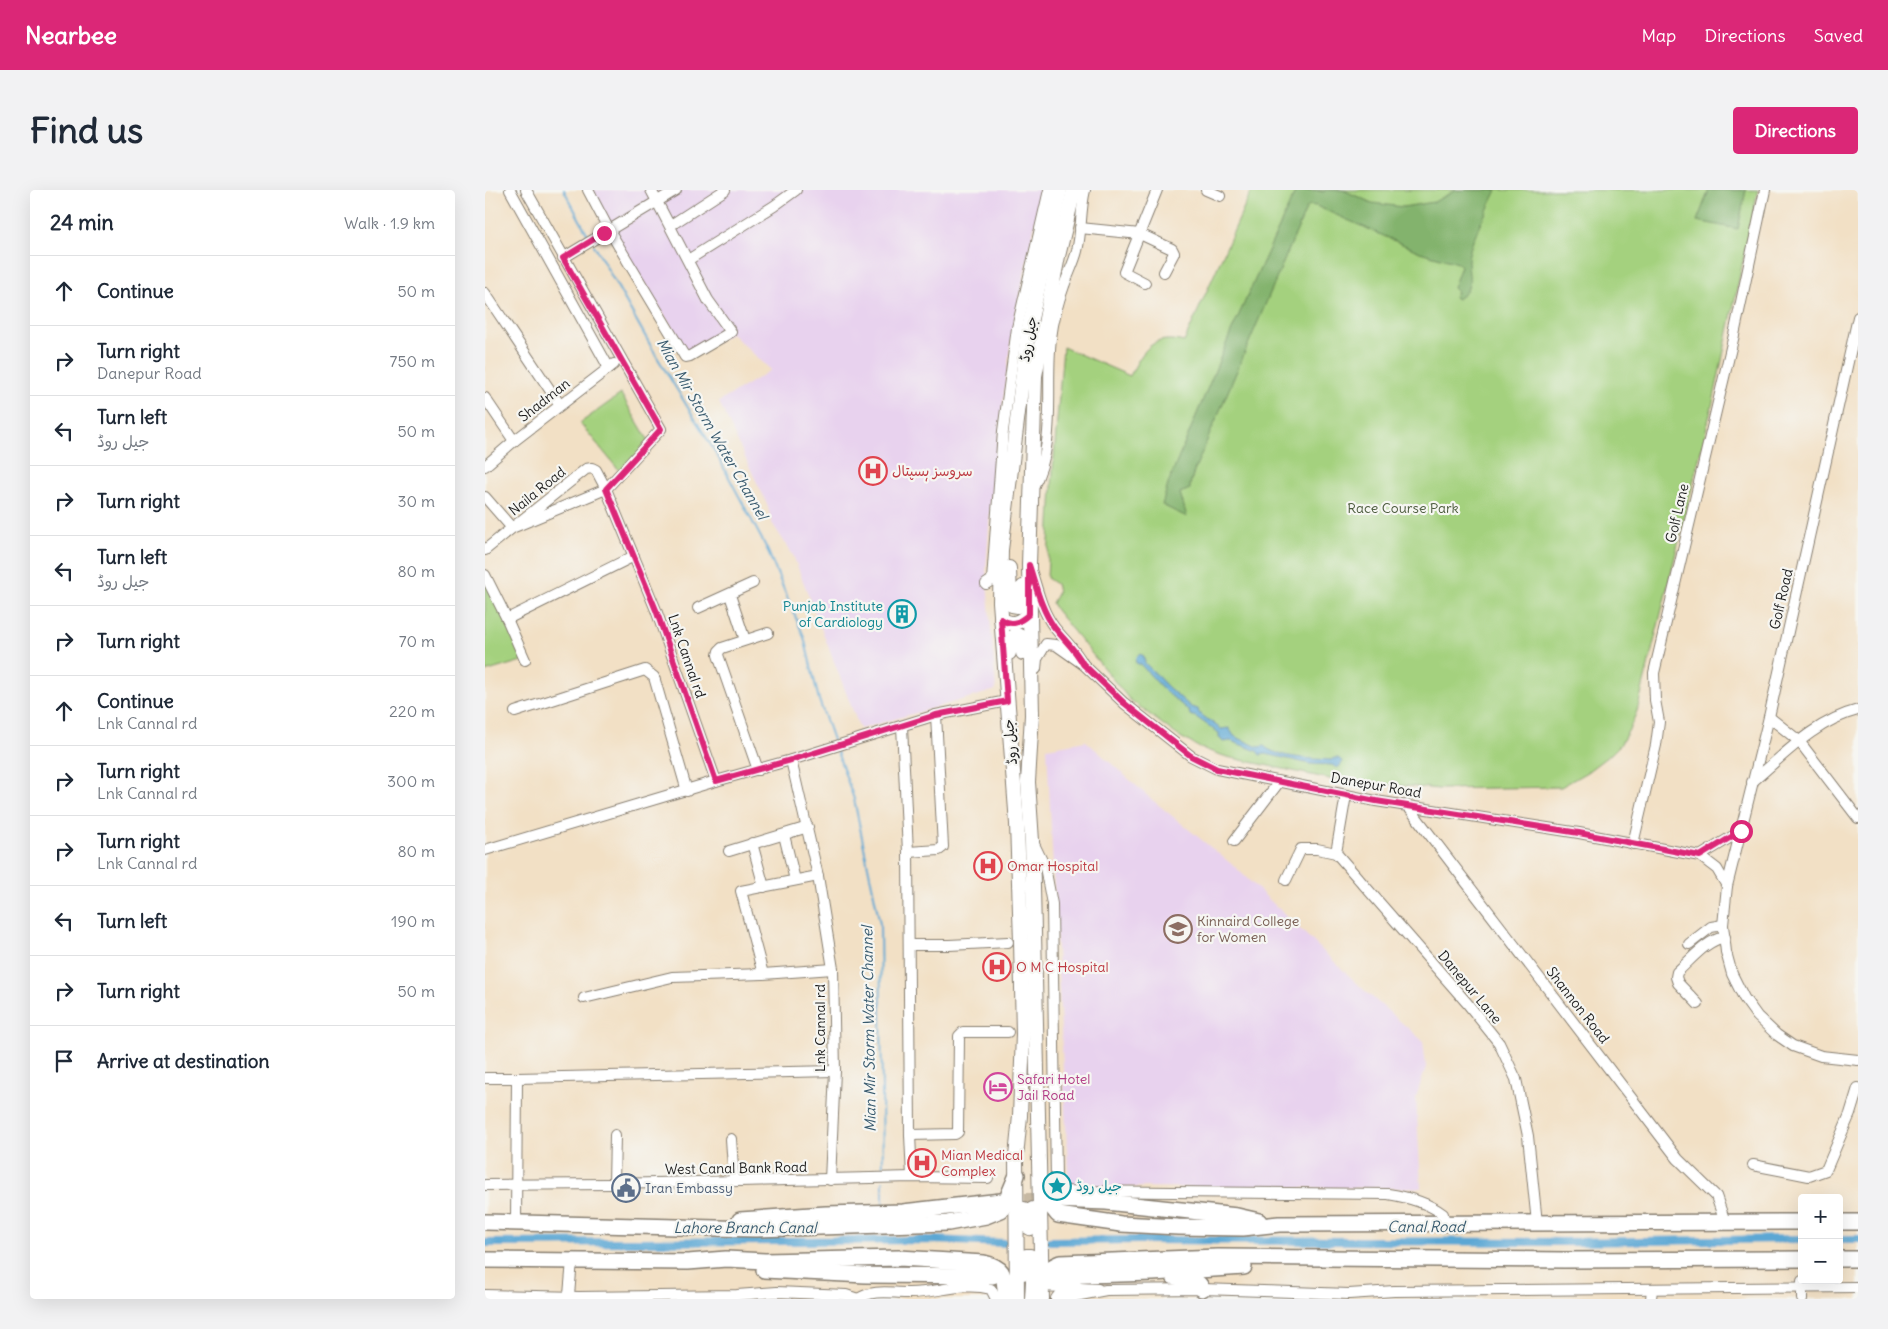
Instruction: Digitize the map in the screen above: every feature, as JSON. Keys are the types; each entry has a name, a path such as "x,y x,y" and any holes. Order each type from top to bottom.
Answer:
{"highway":[{"path":"485,1222 755,1229 948,1223 986,1216 1001,1210 1007,1203 1017,1175"},
{"path":"1041,1182 1050,1205 1055,1213 1062,1217 1121,1224 1243,1228 1279,1224 1798,1222"},
{"path":"1055,1200 1106,1202 1237,1216 1279,1224"},
{"path":"694,1226 777,1217 903,1212 1001,1201"},
{"path":"1843,1222 1858,1222"},
{"path":"1333,1259 1153,1273 1045,1286 1045,1273 1052,1266 1059,1263 1218,1257 1333,1259 1798,1259"},
{"path":"485,1260 688,1262 726,1259 765,1261 899,1258 984,1263 995,1266 1002,1273 1006,1299"},
{"path":"1843,1259 1858,1260"},
{"path":"688,1262 725,1267 866,1275 902,1275 992,1282"},
{"path":"1153,1273 1197,1281 1202,1285 1202,1288"}],"main road":[{"name":"جیل روڈ","path":"1017,1299 1015,1264 1016,1157 1020,1116 1023,1034 1020,871 1001,619 1001,550 1028,332 1060,190"},
{"name":"جیل روڈ","path":"1045,1286 1032,841 1028,782 1032,715 1029,614 1030,517 1035,376 1042,334 1076,222 1074,190"},
{"path":"1007,503 1010,600 1014,606 1020,605 1022,600 1030,517"},
{"path":"1001,619 1005,622 1017,623 1029,614"},
{"path":"1007,701 1010,639 1016,635 1023,640 1028,782"},
{"path":"1020,1116 1024,1152 1025,1225 1028,1228 1033,1225 1036,1159 1040,1146"},
{"path":"1023,1299 1023,1260 1028,1256 1032,1258 1034,1263 1032,1299"},
{"path":"1058,1299 1063,1293 1076,1288"}],"street":[{"path":"510,190 609,368"},
{"path":"485,550 512,528 606,489 661,429 526,190"},
{"path":"587,190 607,232 685,357 690,356 731,332 708,300 671,225 651,190"},
{"path":"563,258 676,190"},
{"path":"671,225 725,190"},
{"path":"688,260 796,190"},
{"path":"986,584 992,580 1003,431 1017,328 1049,190"},
{"path":"1031,492 1039,477 1047,439 1050,408 1049,364 1051,337 1063,289 1077,254 1076,222 1085,190"},
{"path":"1145,283 1124,272 1157,190"},
{"path":"1206,190 1220,196"},
{"name":"Golf Lane","path":"1633,844 1656,745 1659,722 1655,700 1654,673 1734,335 1765,190"},
{"path":"1076,222 1140,234 1174,251 1164,272"},
{"path":"485,292 561,405"},
{"name":"Golf Road","path":"1858,317 1769,717 1727,886 1723,925 1726,952 1732,974 1744,998 1757,1016 1777,1035 1793,1046 1821,1056 1858,1060"},
{"name":"Shadman","path":"485,466 514,441 622,358"},
{"path":"485,398 514,441"},
{"name":"Naila Road","path":"485,497 512,528 586,469 592,468 596,470 606,489"},
{"name":"Lnk Cannal rd","path":"606,489 656,610 716,781"},
{"path":"507,618 634,556"},
{"name":"Danepur Road","path":"1029,565 1044,611 1054,627 1079,656 1083,664"},
{"path":"485,575 507,618 525,660"},
{"path":"698,608 753,583"},
{"path":"730,595 745,640"},
{"path":"758,770 718,655 722,648 767,633"},
{"name":"Danepur Road","path":"1032,715 1037,659 1046,644 1056,644 1083,664 1124,703 1191,756 1217,769 1346,795 1579,833 1700,856"},
{"path":"515,712 645,670 650,672 655,677 687,791"},
{"path":"485,849 758,770 936,715 1007,701"},
{"path":"1752,782 1799,741 1823,724 1843,714 1858,710"},
{"path":"908,852 939,850 943,847 936,715"},
{"path":"1769,717 1799,741 1858,818"},
{"path":"902,726 908,852 912,1177"},
{"name":"Lnk Cannal rd","path":"791,760 818,876 833,969 835,1071 830,1180"},
{"path":"1234,841 1279,782"},
{"path":"1286,880 1301,849 1317,849 1336,854 1346,795"},
{"name":"Shannon Road","path":"1407,805 1679,1159 1716,1196 1725,1222"},
{"path":"729,851 808,827"},
{"path":"1727,886 1717,869 1700,856 1741,831"},
{"path":"783,836 795,880"},
{"path":"1032,841 1045,867 1052,904 1056,1180 1060,1187 1067,1191 1388,1194 1406,1197 1429,1206 1443,1214 1445,1223"},
{"path":"751,843 764,887"},
{"name":"Danepur Lane","path":"1336,854 1467,1003 1499,1043 1516,1079 1528,1136 1537,1223"},
{"path":"763,974 741,891 818,876"},
{"path":"1689,944 1711,927 1723,925"},
{"path":"1698,1004 1679,983 1676,977 1677,972 1717,938 1725,938"},
{"path":"909,945 1008,942"},
{"path":"584,998 672,977 763,974 833,969"},
{"path":"910,1135 955,1134 958,1132 959,1036 961,1033 1008,1032"},
{"path":"485,1078 835,1071"},
{"path":"516,1223 517,1078"},
{"path":"1753,1165 1809,1176 1826,1170 1850,1114 1858,1088"},
{"path":"614,1184 615,1135"},
{"path":"731,1140 734,1181"},
{"name":"West Canal Bank Road","path":"485,1185 912,1177 988,1178"},
{"path":"566,1297 572,1261"},
{"path":"485,1294 566,1297 737,1297 777,1292 846,1295 858,1299 865,1294 875,1292 905,1295 958,1286 981,1286 992,1282 996,1299"},
{"path":"1045,1286 1106,1290 1202,1288 1272,1295 1652,1294 1802,1284 1858,1287"},
{"path":"1802,1284 1802,1299"},
{"path":"1735,1299 1741,1288"},
{"path":"1067,1299 1106,1290"}],"shaded area":[{"name":"سروسز ہسپتال","path":"586,190 1042,190 1012,332 991,498 986,570 996,690 860,729 793,555 772,523 767,504 719,402 771,370 731,333 690,356"},
{"name":"Kinnaird College for Women","path":"1086,741 1150,798 1235,867 1366,992 1423,1041 1426,1067 1416,1097 1421,1188 1069,1187 1047,748"}],"green space":[{"name":"Race Course Park","path":"1252,190 1758,190 1714,398 1637,711 1620,745 1612,753 1587,772 1561,787 1439,789 1330,779 1227,757 1200,748 1177,735 1129,699 1052,603 1058,592 1056,584 1047,578 1053,469 1063,347 1130,376 1144,352 1156,342 1173,340 1184,342"},
{"path":"1296,190 1323,192 1326,190 1343,190 1372,203 1403,207 1434,202 1456,190 1497,190 1469,253 1468,287 1463,295 1457,299 1454,297 1457,292 1453,288 1461,266 1458,263 1420,252 1316,206 1310,205 1307,207 1194,471 1190,489 1180,493 1187,517 1162,505 1169,481 1231,332"},
{"path":"1709,190 1746,190 1738,229 1697,221"},
{"path":"621,394 650,443 621,473 580,423"},
{"path":"485,575 525,660 485,672"}],"water":[{"path":"1140,654 1144,656 1145,663 1168,687 1221,729 1229,728 1234,736 1258,747 1264,746 1277,753 1315,759 1331,760 1338,758 1342,761 1341,765 1337,768 1332,765 1310,764 1266,754 1260,755 1257,751 1231,741 1223,742 1219,737 1219,733 1190,715 1189,711 1164,690 1141,665 1136,663 1135,659"}],"waterway":[{"name":"Mian Mir Storm Water Channel","path":"564,190 590,239"},
{"name":"Mian Mir Storm Water Channel","path":"594,245 657,357 717,455 766,547 804,637 819,700 834,743"},
{"name":"Mian Mir Storm Water Channel","path":"836,749 854,799 880,924 883,1174"},
{"name":"Mian Mir Storm Water Channel","path":"883,1181 883,1206"},
{"name":"Canal Road","path":"1050,1241 1564,1242 1798,1239"},
{"name":"Canal Road","path":"1843,1239 1858,1239"},
{"name":"Lahore Branch Canal","path":"485,1243 932,1240 1005,1243"}],"tunnel":[{"path":"1002,1201 1052,1200"}],"place":[{"name":"سروسز ہسپتال","path":"873,471"},
{"name":"Punjab Institute of Cardiology","path":"902,614"},
{"name":"Omar Hospital","path":"988,866"},
{"name":"Kinnaird College for Women","path":"1178,929"},
{"name":"O M C Hospital","path":"997,967"},
{"name":"Safari Hotel Jail Road","path":"998,1087"},
{"name":"Mian Medical Complex","path":"922,1163"},
{"name":"جیل روڈ","path":"1057,1186"},
{"name":"Iran Embassy","path":"626,1188"}],"route":[{"path":"604,233 563,258 661,429 606,489 656,610 716,781 866,738 936,715 1007,701 1001,619 1005,622 1017,623 1029,614 1029,565 1044,611 1054,627 1079,656 1083,664 1124,703 1191,756 1217,769 1376,801 1579,833 1700,856 1741,831"}]}
